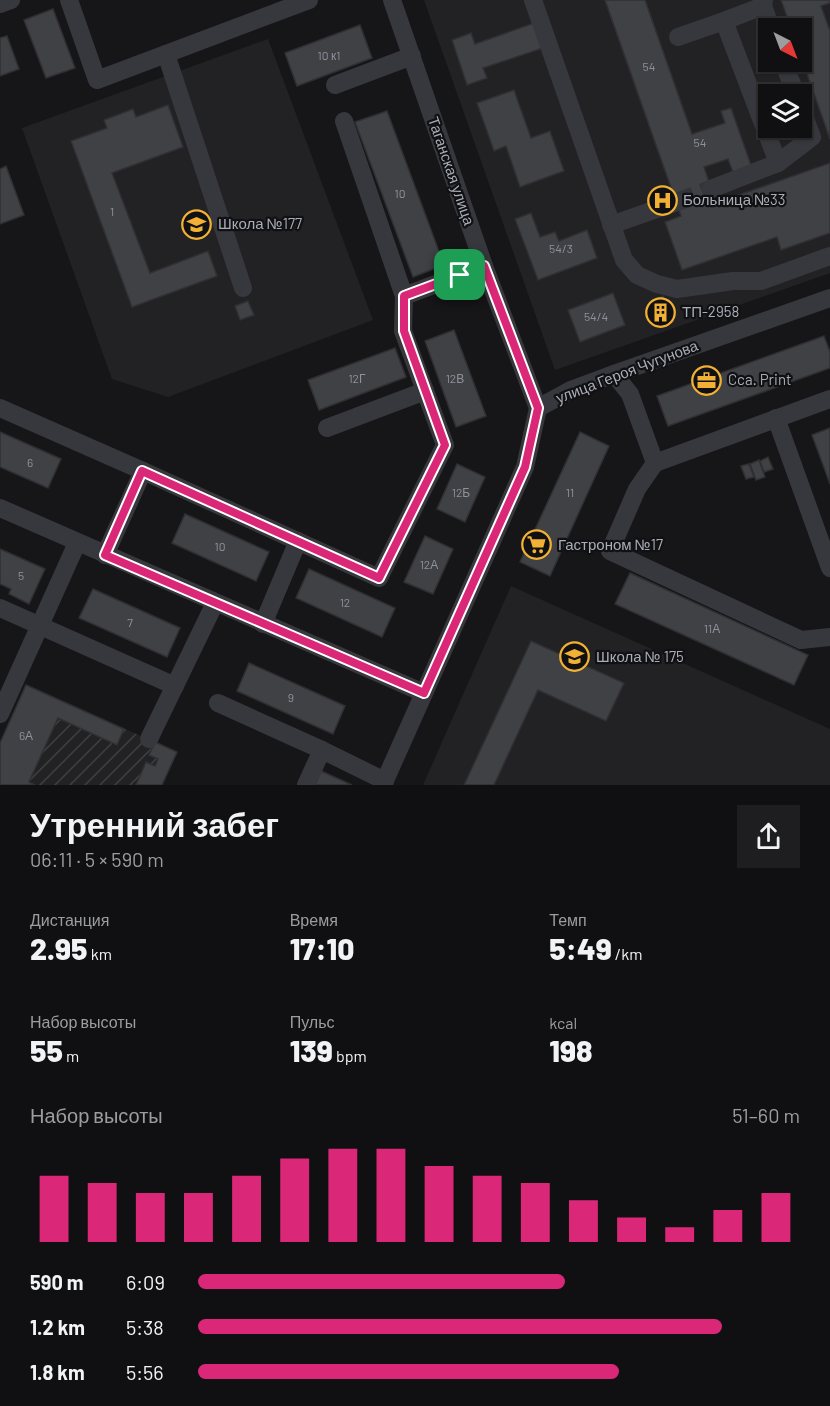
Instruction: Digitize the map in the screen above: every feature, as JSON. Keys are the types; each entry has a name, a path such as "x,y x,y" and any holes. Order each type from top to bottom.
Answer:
{"street":[{"path":"69,0 97,80 309,0"},
{"name":"Таганская улица","path":"392,0 484,266 538,408"},
{"path":"534,0 624,260 638,275 657,284 677,289 733,281 761,281 830,256"},
{"path":"678,38 763,3 768,18"},
{"path":"724,21 778,164"},
{"path":"166,54 243,288"},
{"path":"335,85 412,56"},
{"path":"0,408 379,578 445,445 404,331 404,296 345,121"},
{"path":"711,189 778,164 811,138"},
{"path":"611,225 677,202"},
{"path":"404,296 484,266"},
{"name":"улица Героя Чугунова","path":"384,783 525,467 538,408 571,390 614,374 827,305"},
{"path":"614,374 630,394 655,463"},
{"path":"327,428 425,391"},
{"path":"830,399 655,463 637,489 610,551 801,640 830,638"},
{"path":"776,418 830,568"},
{"path":"105,555 142,471"},
{"path":"0,508 424,693"},
{"path":"262,624 297,541"},
{"path":"0,714 77,543"},
{"path":"149,739 215,603"},
{"path":"0,608 175,686"},
{"path":"218,703 322,750 384,783"},
{"path":"306,785 322,750"}],"shaded area":[{"name":"Больница №33","path":"424,0 830,0 830,273 555,370"},
{"name":"Школа №177","path":"268,39 373,320 168,397 112,379 22,128"},
{"name":"Школа № 175","path":"511,586 830,729 830,785 423,785"},
{"path":"26,685 177,752 162,785 0,785"}],"building":[{"path":"605,0 645,0 716,203 681,216"},
{"path":"605,0 645,0 692,134 725,123 721,111 731,108 752,168 734,175 728,159 704,167 716,203 830,163 830,233 781,250 777,237 682,270 665,222 681,216"},
{"path":"781,0 830,0 830,3 821,6 830,31 830,139 806,72 812,72 812,18 787,18"},
{"path":"53,9 75,68 46,78 24,20"},
{"path":"537,22 546,47 483,68 487,78 467,85 452,40 471,33 475,44"},
{"path":"360,25 372,58 297,86 285,53"},
{"path":"7,36 19,69 0,76 0,38"},
{"path":"514,90 531,138 550,131 564,171 520,187 506,146 494,151 477,103"},
{"path":"168,105 183,147 112,173 150,273 208,251 217,276 132,307 71,141 107,128 104,120 133,109 136,117"},
{"path":"387,111 444,265 413,277 355,122"},
{"path":"6,166 24,215 0,224 0,169"},
{"path":"531,213 540,237 555,232 559,241 587,230 597,258 538,280 515,219"},
{"path":"613,293 625,325 580,342 568,310"},
{"name":"ТП-2958","path":"663,296 673,322 660,327 650,302"},
{"path":"248,301 254,315 240,320 235,306"},
{"path":"454,330 486,416 456,427 425,341"},
{"path":"824,336 830,352 830,368 668,426 657,396"},
{"path":"395,348 406,377 319,410 308,380"},
{"path":"830,428 830,484 812,435"},
{"path":"0,432 61,459 48,488 0,467"},
{"path":"580,432 609,446 550,576 520,562"},
{"path":"768,457 773,469 764,472 760,461"},
{"path":"759,460 765,477 756,480 750,464"},
{"path":"457,464 485,477 465,522 437,509"},
{"path":"749,464 754,477 746,479 741,466"},
{"path":"185,514 269,552 256,581 172,543"},
{"path":"425,536 453,549 433,594 404,582"},
{"path":"0,549 45,569 29,604 9,594 11,589 0,584"},
{"path":"309,569 395,608 382,637 296,598"},
{"path":"630,573 808,655 794,685 615,604"},
{"path":"93,589 180,628 167,657 79,618"},
{"path":"531,641 624,683 606,721 538,690 494,785 464,785"},
{"path":"249,663 345,706 333,734 237,691"},
{"path":"26,685 124,729 117,745 58,718 29,782 35,785 0,785 0,743"},
{"path":"155,742 177,752 162,785 136,785 146,762 155,766 158,759 149,755"},
{"path":"321,771 352,785 315,785"}],"tunnel":[{"path":"677,202 711,189"}],"place":[{"name":"Больница №33","path":"662,200"},
{"name":"Школа №177","path":"197,224"},
{"name":"ТП-2958","path":"661,312"},
{"name":"Cca. Print","path":"707,380"},
{"name":"Гастроном №17","path":"537,545"},
{"name":"Школа № 175","path":"575,657"}],"route":[{"path":"484,266 538,408 525,467 424,693 105,555 142,471 379,578 445,445 404,331 404,296 460,275 484,266"}]}
